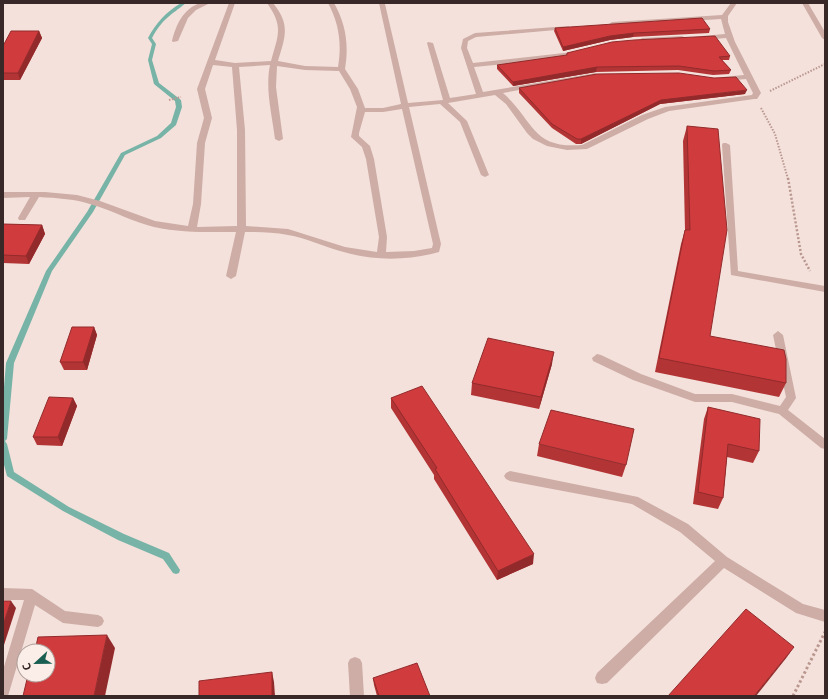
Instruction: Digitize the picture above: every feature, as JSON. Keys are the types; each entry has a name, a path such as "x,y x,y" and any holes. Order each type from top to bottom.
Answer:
{"street":[{"path":"175,41 179,27 189,11 206,3"},
{"path":"192,229 197,204 201,143 208,118 201,89 232,3"},
{"path":"270,3 282,21 283,30 272,81 279,139"},
{"path":"331,3 338,14 343,37 344,56 341,69 353,86 361,110 355,127 354,137 366,146 370,158 384,237 381,254"},
{"path":"496,92 510,103 532,136 550,146 574,148 584,147 662,111 754,97 757,93 728,36 724,23 725,17 734,3"},
{"path":"805,3 825,38"},
{"path":"3,195 67,195 88,200 146,222 164,226 192,229 281,231 298,234 345,249 381,254 424,253 436,250 437,244 404,107 400,81 382,4"},
{"path":"607,24 725,17"},
{"path":"480,94 464,48 465,40 470,37 578,26"},
{"path":"633,40 728,36"},
{"path":"430,43 445,101 464,121 485,175"},
{"path":"470,65 526,60 587,50"},
{"path":"210,62 235,65 275,63 305,68 341,69"},
{"path":"230,276 241,230 241,130 235,65"},
{"path":"361,110 383,110 404,107 604,75"},
{"path":"712,79 749,77"},
{"path":"726,146 734,272 825,289"},
{"path":"22,218 36,195"},
{"path":"778,335 791,398 782,411"},
{"path":"597,358 637,377 695,398 732,398 782,411 825,445"},
{"path":"510,476 634,500 684,528 723,561 800,609 825,616"},
{"path":"602,678 723,561"},
{"path":"3,594 32,595 63,617 98,621"},
{"path":"3,692 32,595"},
{"path":"355,663 358,696"}],"path":[{"path":"815,276 804,265 801,255 796,212 779,146 776,137 764,118 757,93 773,90 825,64"},
{"path":"169,100 181,97"},
{"path":"793,696 825,632"}],"building":[{"path":"702,18 710,29 634,33 610,36 563,47 555,28"},
{"path":"11,31 39,31 18,73 3,73 3,46"},
{"path":"715,36 730,56 719,57 731,70 714,71 679,66 597,67 513,82 497,65 567,55 567,53 612,42"},
{"path":"679,73 714,78 736,77 747,90 661,100 581,139 577,139 552,124 519,88 597,74"},
{"path":"687,126 718,129 727,230 710,336 784,350 786,359 786,383 659,358 685,230 690,230"},
{"path":"3,224 42,225 26,256 3,255"},
{"path":"72,327 94,327 83,362 60,362"},
{"path":"488,338 554,352 541,397 472,383"},
{"path":"422,386 534,554 498,571 435,469 437,468 391,398"},
{"path":"49,397 73,398 58,437 33,437"},
{"path":"708,407 760,419 759,451 728,444 723,498 698,492"},
{"path":"551,410 634,429 626,465 539,444"},
{"path":"3,601 11,601 3,625"},
{"path":"746,609 794,647 754,696 668,696"},
{"path":"107,635 94,696 23,696 26,683 56,683 56,643 37,643 38,637"},
{"path":"417,663 430,696 379,696 373,678"},
{"path":"272,672 272,696 199,696 199,681"}],"waterway":[{"path":"3,439 10,363 49,271 90,212 123,154 159,137 174,124 179,107 178,100 157,84 150,60 154,44 150,38 156,27 164,18 184,3"},
{"path":"3,444 10,474 66,509 121,537 166,556 176,570"}]}
